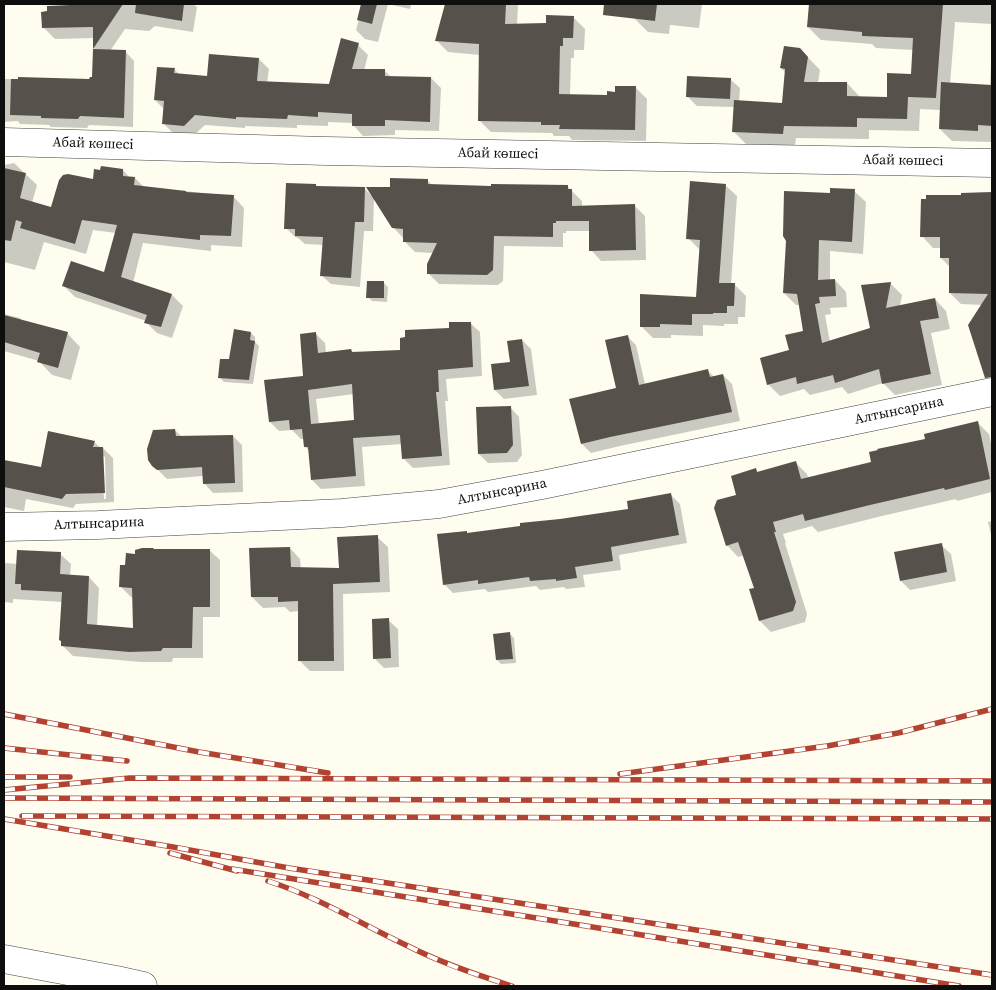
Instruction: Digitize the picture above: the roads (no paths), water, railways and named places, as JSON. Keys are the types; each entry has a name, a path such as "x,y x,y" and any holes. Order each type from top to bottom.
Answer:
{"street":[{"name":"Абай көшесі","path":"4,142 336,151 992,163"},
{"name":"Алтынсарина","path":"4,527 98,525 342,513 439,504 560,482 992,392"},
{"path":"4,959 143,986"}],"railway":[{"path":"620,774 827,746 898,733 992,709"},
{"path":"4,714 199,752 328,773"},
{"path":"4,748 127,761"},
{"path":"4,777 70,777"},
{"path":"4,790 130,778 992,781"},
{"path":"4,798 992,802"},
{"path":"22,816 992,819"},
{"path":"4,819 289,868 992,975"},
{"path":"170,853 237,871"},
{"path":"232,869 959,986"},
{"path":"268,881 322,903 433,958 512,986"}]}
